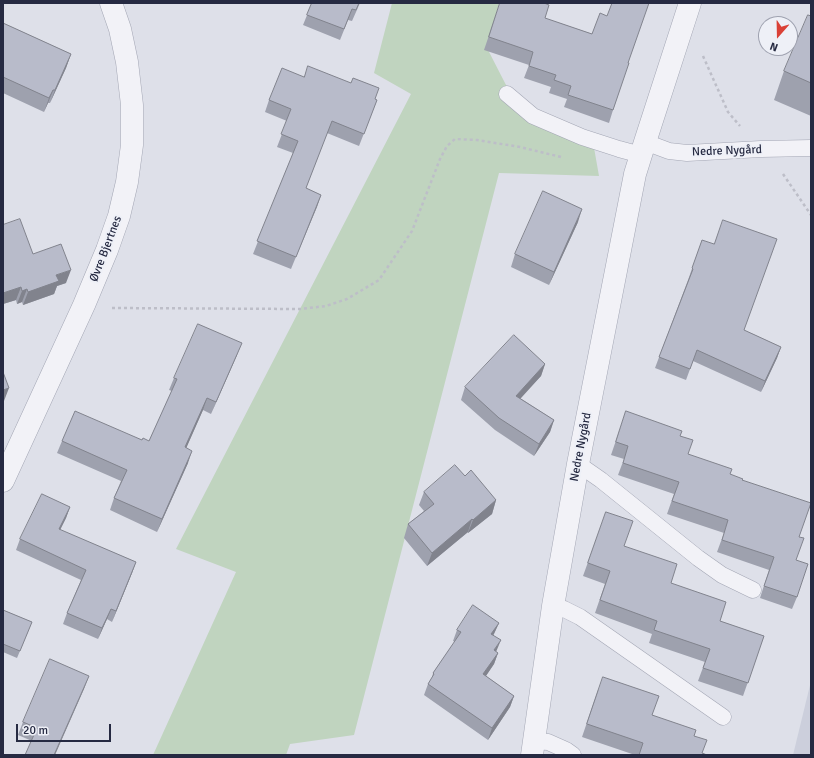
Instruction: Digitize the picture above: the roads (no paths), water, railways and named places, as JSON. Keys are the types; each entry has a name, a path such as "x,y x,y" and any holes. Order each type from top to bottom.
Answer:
{"street":[{"name":"Øvre Bjertnes","path":"3,480 107,250 119,216 127,182 132,145 132,105 127,62 120,29 110,3"},
{"name":"Nedre Nygård","path":"533,748 553,606 578,464 635,174 689,3"}],"lane":[{"path":"507,94 533,116 582,137 643,148"},
{"name":"Nedre Nygård","path":"643,148 686,152 811,148"},
{"path":"578,464 601,480 722,575 754,590"},
{"path":"553,606 564,609 580,617 723,717"},
{"path":"533,748 548,742 566,750 573,755"}]}
